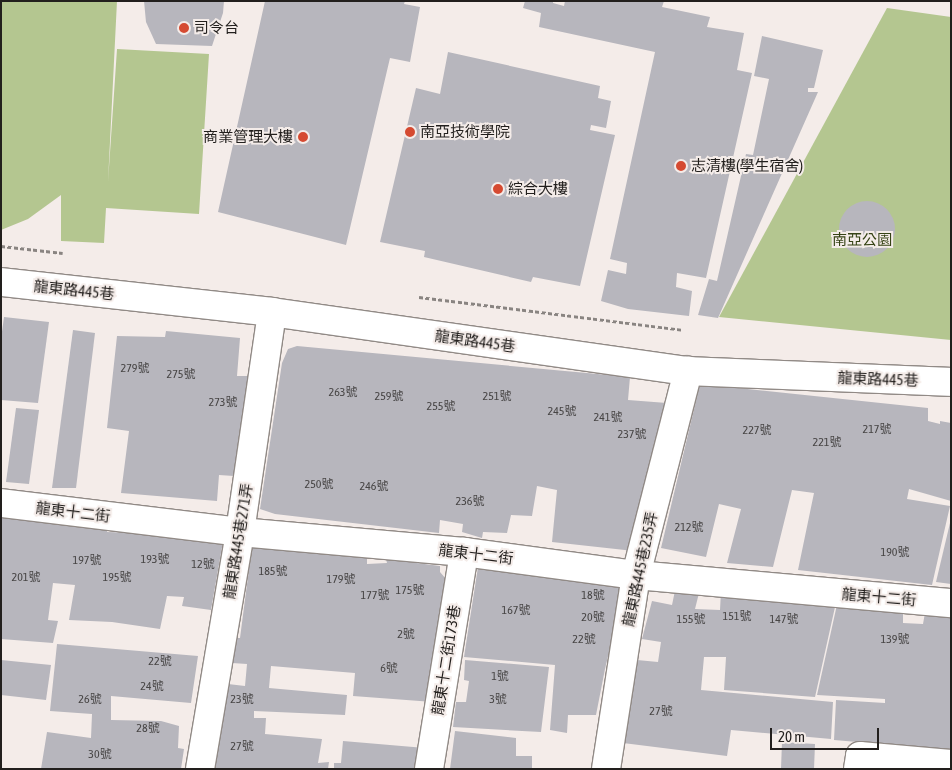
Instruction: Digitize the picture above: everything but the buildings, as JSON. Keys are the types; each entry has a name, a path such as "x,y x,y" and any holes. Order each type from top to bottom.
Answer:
{"lane":[{"name":"龍東路445巷","path":"1,282 272,312 688,371 951,382"},
{"name":"龍東路445巷271弄","path":"200,769 240,532 272,312"},
{"name":"龍東路445巷235弄","path":"606,769 636,575 688,371"},
{"name":"龍東十二街","path":"1,503 240,532 464,552 636,575 951,603"},
{"name":"龍東十二街173巷","path":"429,769 464,552"},
{"path":"858,769 860,756 951,764"}],"green space":[{"path":"1,1 117,1 108,182 117,49 209,54 199,214 106,208 104,243 61,241 61,195 28,219 1,230"},
{"name":"南亞公園","path":"887,8 951,17 951,340 719,317"}],"place":[{"name":"司令台","path":"184,28"},
{"name":"南亞技術學院","path":"410,132"},
{"name":"商業管理大樓","path":"303,137"},
{"name":"志清樓(學生宿舍)","path":"681,166"},
{"name":"綜合大樓","path":"498,189"}]}
